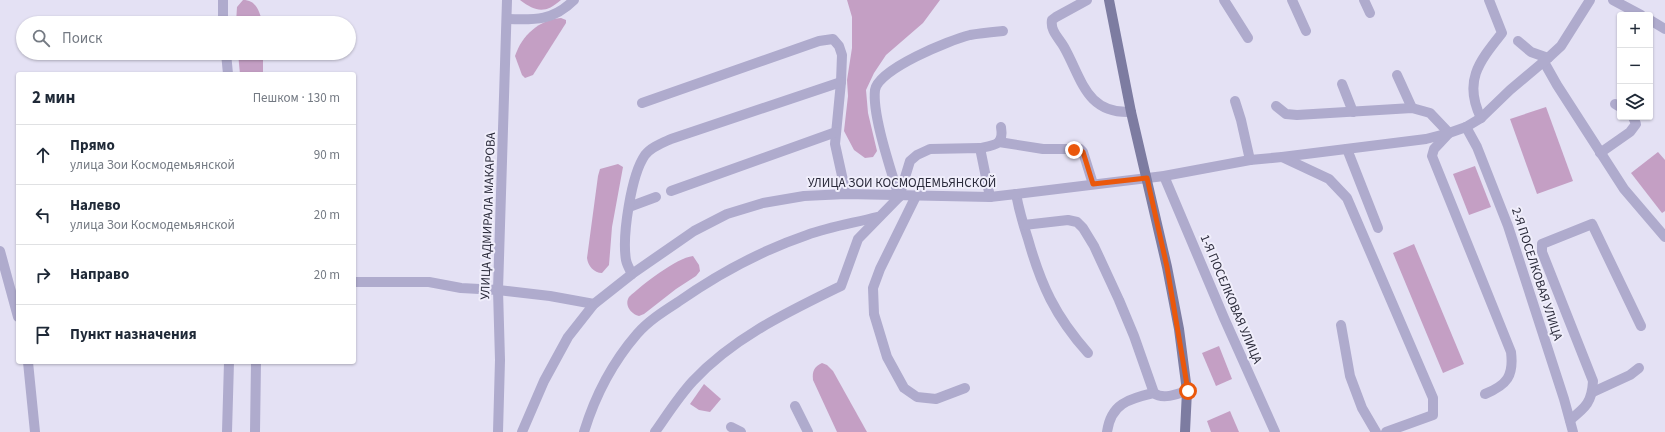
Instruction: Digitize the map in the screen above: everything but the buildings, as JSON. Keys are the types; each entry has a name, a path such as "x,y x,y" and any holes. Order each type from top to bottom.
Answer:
{"main road":[{"path":"1109,0 1131,112 1167,267 1188,391 1185,432"}],"street":[{"path":"223,0 223,16"},
{"name":"УЛИЦА АДМИРАЛА МАКАРОВА","path":"498,432 500,360 498,290 507,0"},
{"path":"507,19 547,18 564,10 574,0"},
{"path":"1087,0 1052,20 1052,29 1064,47 1087,94 1096,102 1114,112 1131,112"},
{"path":"1224,0 1248,38"},
{"path":"1292,0 1306,31"},
{"path":"1364,0 1370,13"},
{"path":"1481,118 1474,104 1472,95 1474,80 1479,65 1502,33 1489,0"},
{"name":"УЛИЦА ЗОИ КОСМОДЕМЬЯНСКОЙ","path":"522,432 544,381 568,337 594,304 632,274 694,232 742,208 804,196 846,194 990,197 1164,176 1250,160 1426,139 1466,127 1481,118 1510,90 1561,46 1590,0"},
{"path":"1613,0 1635,12"},
{"path":"1653,22 1665,30"},
{"path":"898,196 875,108 875,89 883,77 899,65 941,46 969,36 1003,31"},
{"path":"642,103 828,38 833,39 840,46 842,55 835,144 846,194"},
{"path":"1518,41 1531,52 1546,60 1600,153 1624,189 1664,233"},
{"path":"227,60 228,72"},
{"path":"1397,75 1412,108"},
{"path":"632,274 626,260 626,230 629,207 640,166 645,154 659,144 841,82"},
{"path":"1342,84 1353,112"},
{"path":"1235,101 1250,160"},
{"path":"1276,106 1286,114 1297,115 1412,108 1430,113 1449,133 1434,149 1432,156 1511,352 1513,364 1512,374 1499,388 1485,394"},
{"path":"1600,153 1630,132 1636,124 1634,120"},
{"path":"655,432 692,382 731,347 776,318 841,286 858,239 898,196 910,161 917,155 930,149 980,148 995,145 1002,139 1001,127"},
{"name":"2-Я ПОСЕЛКОВАЯ УЛИЦА","path":"1466,127 1477,146 1508,226 1573,432"},
{"path":"671,191 836,132"},
{"path":"999,142 1043,149 1080,150 1083,152 1093,184"},
{"path":"980,148 990,197"},
{"path":"1347,149 1378,228"},
{"path":"1282,157 1329,179 1343,191 1433,398 1433,415 1386,432"},
{"name":"1-Я ПОСЕЛКОВАЯ УЛИЦА","path":"1164,176 1224,318 1275,432"},
{"path":"1016,194 1019,214 1024,225 1038,275 1056,312 1088,353"},
{"path":"916,196 880,268 872,288 874,314 888,357 904,388 917,397 936,398 966,388"},
{"path":"629,207 656,197"},
{"path":"584,432 593,404 613,365 638,333 660,314 700,286 744,260 807,235 879,216"},
{"path":"1024,225 1068,220 1077,222 1083,228 1094,246 1122,307 1154,392 1158,396 1163,397 1188,391"},
{"path":"1570,420 1587,406 1592,392 1593,381 1542,252 1542,244 1592,224 1641,326"},
{"path":"0,251 16,310"},
{"path":"356,282 429,282 462,288 498,290 550,296 594,304"},
{"path":"1341,325 1350,376 1362,408 1376,432"},
{"path":"28,364 35,432"},
{"path":"227,432 229,364"},
{"path":"255,432 256,364"},
{"path":"1592,392 1630,375 1639,368"},
{"path":"1107,432 1113,413 1124,402 1154,392"},
{"path":"795,406 808,432"},
{"path":"731,427 741,432"}],"shaded area":[{"path":"243,0 251,2 257,7 261,16 236,16 237,7"},
{"path":"520,0 561,0 550,8 540,10 531,7"},
{"path":"847,0 940,0 923,23 886,55 874,73 866,90 868,113 877,151 873,157 865,158 854,150 844,131 848,96 847,80 852,48 852,17"},
{"path":"561,18 566,20 566,23 533,75 525,78 522,75 515,56 522,41 539,25 553,19"},
{"path":"239,60 263,60 263,72 240,72"},
{"path":"1546,107 1573,181 1537,194 1510,119"},
{"path":"1658,152 1665,160 1665,211 1662,213 1631,173"},
{"path":"618,164 623,167 612,227 609,265 602,273 599,273 592,268 587,258 598,176 600,169"},
{"path":"1475,166 1491,207 1469,215 1453,174"},
{"path":"1414,244 1464,364 1443,373 1393,253"},
{"path":"693,256 699,265 700,271 696,276 676,289 644,314 639,316 636,315 629,309 627,303 629,297 650,279 678,262"},
{"path":"1219,346 1232,379 1216,386 1202,353"},
{"path":"822,363 827,365 833,371 867,432 837,432 813,380 814,370"},
{"path":"704,384 721,399 710,412 699,410 690,404"},
{"path":"1230,411 1239,432 1211,432 1207,421"}],"route":[{"path":"1074,150 1080,150 1083,152 1093,184 1147,178 1167,267 1188,391"}]}
